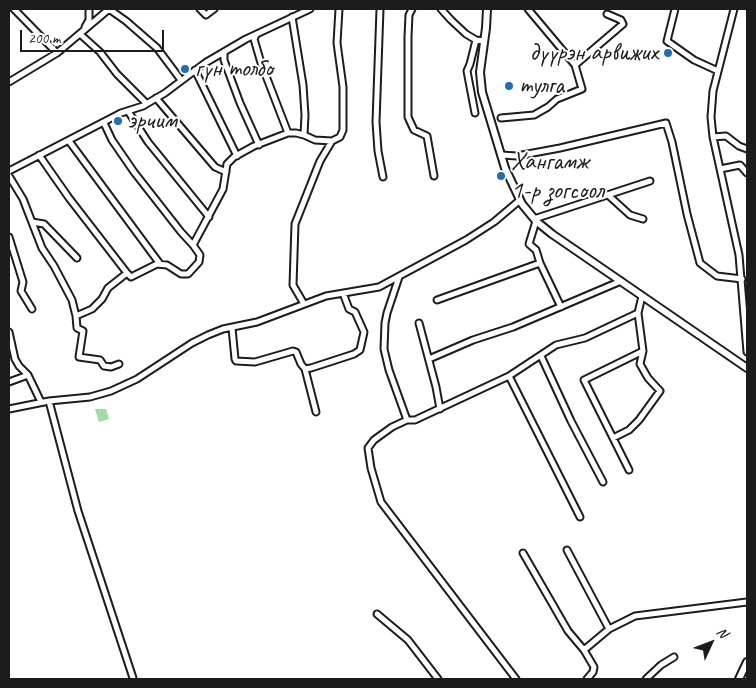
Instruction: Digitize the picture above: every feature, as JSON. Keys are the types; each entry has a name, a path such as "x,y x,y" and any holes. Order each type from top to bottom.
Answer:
{"main road":[{"path":"486,9 481,83 501,155 520,200 535,220 747,368"},
{"path":"738,679 747,662"}],"street":[{"path":"14,9 57,53"},
{"path":"82,32 89,20 89,9"},
{"path":"89,9 96,21"},
{"path":"9,82 57,53 109,9 150,41 166,58 181,80"},
{"path":"200,9 206,15 214,9"},
{"path":"9,171 156,98 224,52 256,34 310,9"},
{"path":"193,245 223,189 227,164 237,156 288,134 296,133 315,140 332,142 342,134 344,118 343,87 337,43 338,9"},
{"path":"380,9 376,122 378,151 383,177"},
{"path":"412,9 409,15 408,37 408,117 414,130 427,136 434,176"},
{"path":"441,9 458,28 476,40 484,41"},
{"path":"501,118 534,115 548,108 557,99 582,89 575,65 528,9"},
{"path":"675,9 666,41 694,60 718,72"},
{"path":"734,9 712,103 713,137 744,270 742,279 746,310 747,352"},
{"path":"575,65 623,24 621,20 607,14"},
{"path":"292,17 303,85 304,135"},
{"path":"82,32 117,74 146,103"},
{"path":"256,34 254,39 288,134"},
{"path":"475,113 467,71 476,40"},
{"path":"224,52 224,60 240,103 259,145"},
{"path":"195,70 237,156"},
{"path":"156,98 215,167 226,172"},
{"path":"128,112 148,142 209,217"},
{"path":"39,155 69,198 131,278 157,264 166,265 181,274 188,274 199,262 200,256 134,172 112,140 104,123"},
{"path":"501,155 517,156 560,148 666,123 700,263 717,276 742,279"},
{"path":"713,137 726,136 739,146 747,149"},
{"path":"69,141 160,264"},
{"path":"304,304 293,285 294,224 314,173 332,142"},
{"path":"720,169 740,166 747,173"},
{"path":"9,176 23,199 42,248 72,300 77,328 83,332 79,357 100,360 104,366 111,367 119,364"},
{"path":"561,307 540,263 536,250 529,244 535,220 650,181"},
{"path":"608,195 630,215 643,219"},
{"path":"9,410 49,400 90,397 123,386 137,380 200,338 215,332 257,322 326,296 373,288 399,277 482,230 520,200"},
{"path":"32,222 44,224 77,258"},
{"path":"9,238 23,282 21,291 32,309"},
{"path":"437,300 540,263"},
{"path":"76,316 92,309 101,300 108,288 128,273"},
{"path":"399,277 385,323 384,349 389,370 407,420"},
{"path":"429,359 473,340 513,327 621,281"},
{"path":"305,369 354,354 360,350 364,332 355,312 350,309 343,293"},
{"path":"613,438 629,430 639,420 660,391 648,378 640,364 643,351 638,314 642,296"},
{"path":"516,679 489,641 381,502 371,468 368,448 374,440 392,427 407,420 415,420 510,376 556,345 586,338 638,314"},
{"path":"419,323 440,409"},
{"path":"232,328 236,361 255,362 293,351 296,352 300,364 305,369 316,412"},
{"path":"9,332 15,359 28,375 41,402"},
{"path":"630,470 584,380 643,351"},
{"path":"541,356 571,421 603,482"},
{"path":"9,382 28,375"},
{"path":"510,376 580,517"},
{"path":"49,400 78,511 133,678"},
{"path":"566,550 608,629"},
{"path":"523,553 568,631 584,650 594,667 593,672 586,679"},
{"path":"584,650 608,629 635,616 747,602"},
{"path":"378,614 408,640 438,679"},
{"path":"646,679 661,665 674,658"}],"green space":[{"path":"95,409 106,409 109,419 99,422"}],"place":[{"name":"дүүрэн арвижих","path":"668,53"},
{"name":"гүн толбо","path":"185,69"},
{"name":"тулга","path":"509,86"},
{"name":"эрчим","path":"118,121"},
{"name":"Хангамж 1-р зогсоол","path":"501,176"}]}
